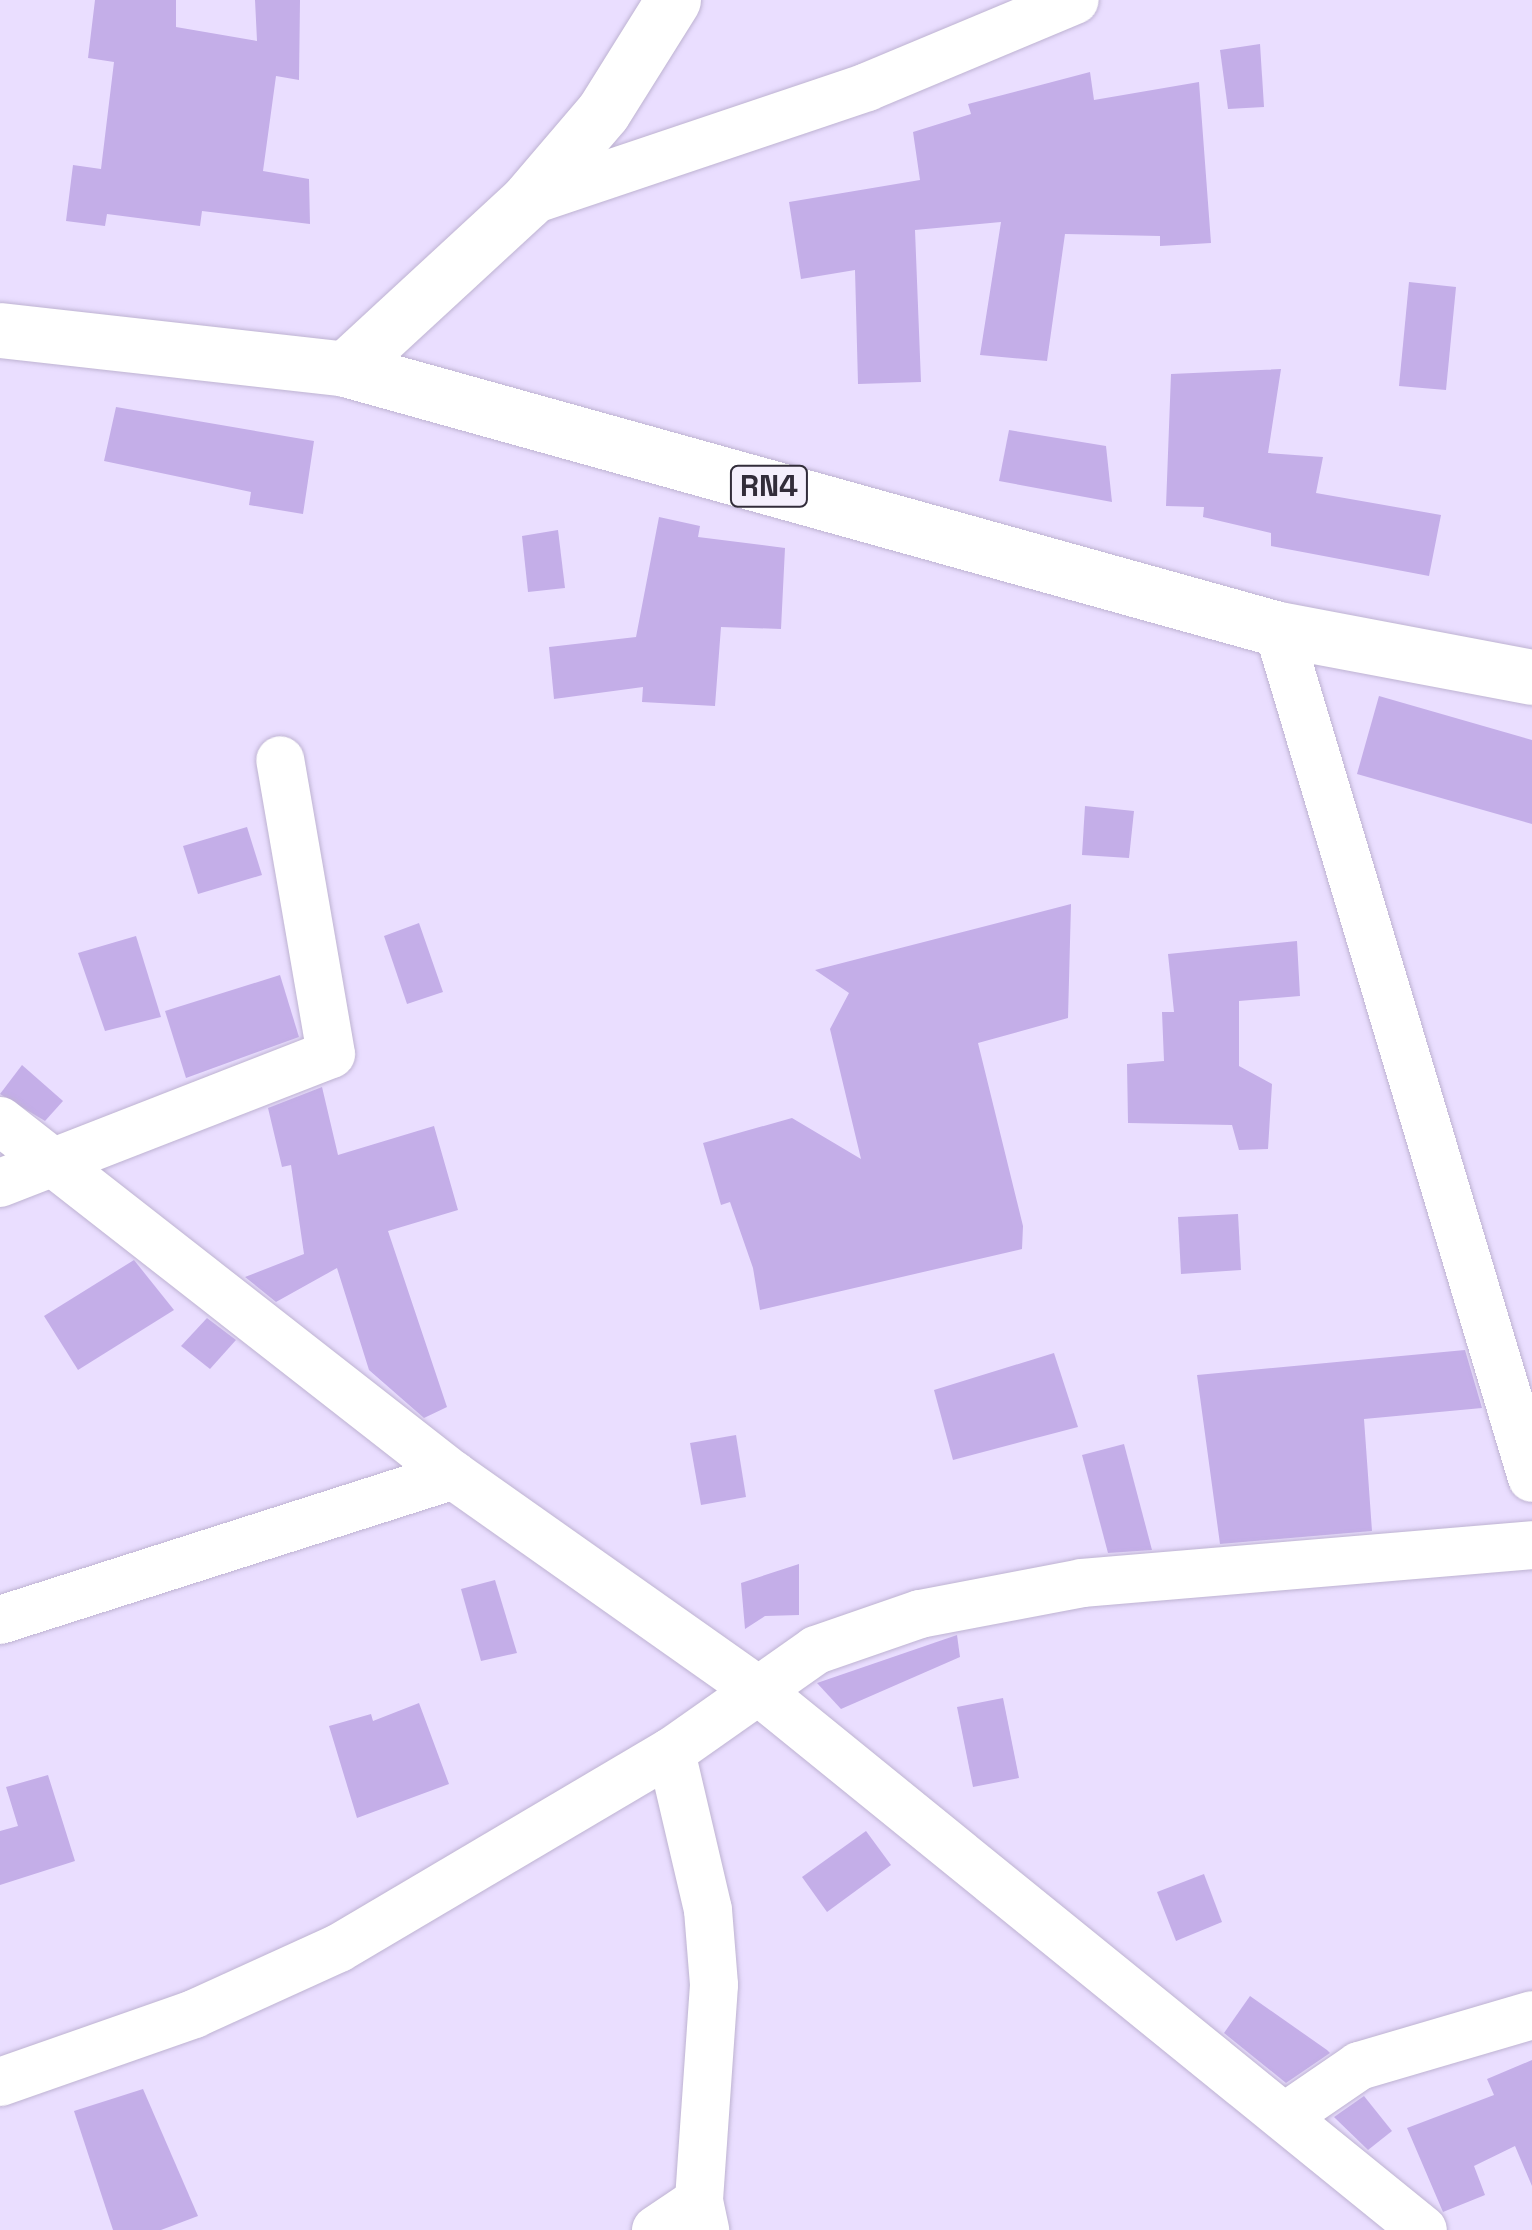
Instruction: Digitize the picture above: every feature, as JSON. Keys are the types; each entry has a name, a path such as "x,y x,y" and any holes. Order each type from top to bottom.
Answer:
{"main road":[{"path":"345,368 526,202 603,112 673,0"},
{"name":"RN4","path":"0,330 345,368 1278,629 1532,677"}],"street":[{"path":"526,202 867,87 1075,0"},
{"path":"1278,629 1532,1478"},
{"path":"0,1183 331,1054 280,760"},
{"path":"0,1121 453,1475 755,1688 875,1792 1289,2114 1423,2230"},
{"path":"0,1620 453,1475"},
{"path":"0,2082 194,2014 339,1948 671,1752 755,1688 816,1650 920,1614 1082,1583 1532,1545"},
{"path":"656,2230 702,2216 714,1986 708,1910 671,1752"},
{"path":"1289,2114 1359,2066 1532,2015"}],"building":[{"path":"95,0 176,0 176,27 257,41 255,0 300,0 299,80 276,76 263,171 309,179 310,224 202,211 200,226 107,214 105,226 66,221 73,165 101,169 114,62 88,58"},
{"path":"1260,44 1264,107 1228,109 1220,50"},
{"path":"1090,72 1094,100 1199,82 1211,243 1160,246 1160,236 1065,234 1047,361 980,355 1001,222 915,230 921,382 858,384 855,270 801,279 789,202 920,180 913,132 971,114 968,104"},
{"path":"1409,282 1456,287 1446,390 1399,386"},
{"path":"1281,369 1268,453 1323,457 1316,493 1441,515 1429,576 1271,546 1271,533 1203,517 1204,507 1166,506 1171,374"},
{"path":"116,407 314,441 303,514 249,505 251,492 104,461"},
{"path":"1009,430 1106,446 1112,502 999,481"},
{"path":"659,517 700,526 698,537 785,548 781,629 721,627 715,706 642,702 643,687 554,699 549,647 636,637"},
{"path":"558,530 565,588 528,592 522,536"},
{"path":"1379,696 1532,740 1532,824 1357,774"},
{"path":"1085,806 1134,811 1129,858 1082,855"},
{"path":"247,827 262,875 198,894 183,846"},
{"path":"1071,904 1068,1018 978,1043 1023,1226 1022,1249 760,1310 753,1268 730,1202 721,1205 703,1143 792,1118 861,1159 830,1029 849,993 815,970"},
{"path":"419,923 443,992 407,1004 384,936"},
{"path":"136,936 161,1017 105,1031 78,953"},
{"path":"1297,941 1300,996 1239,1001 1239,1066 1272,1084 1268,1149 1239,1150 1232,1125 1128,1123 1127,1064 1164,1061 1162,1012 1174,1012 1168,954"},
{"path":"280,975 299,1037 186,1078 165,1011"},
{"path":"22,1065 63,1101 45,1121 0,1094"},
{"path":"322,1087 338,1155 434,1126 458,1210 388,1231 447,1407 424,1418 369,1370 337,1268 276,1302 245,1277 304,1254 291,1165 282,1167 268,1108"},
{"path":"1238,1214 1241,1270 1181,1274 1178,1217"},
{"path":"134,1260 174,1310 78,1370 44,1316"},
{"path":"207,1318 236,1340 210,1369 181,1346"},
{"path":"1465,1350 1482,1408 1364,1419 1372,1531 1220,1544 1197,1375"},
{"path":"1054,1353 1078,1427 953,1460 934,1390"},
{"path":"736,1435 746,1497 701,1505 690,1443"},
{"path":"1124,1444 1152,1550 1108,1553 1082,1455"},
{"path":"799,1564 799,1615 765,1616 745,1629 741,1583"},
{"path":"495,1580 517,1653 481,1661 461,1589"},
{"path":"957,1635 960,1657 841,1709 817,1683"},
{"path":"1003,1698 1019,1778 973,1787 957,1707"},
{"path":"419,1703 449,1784 357,1818 329,1726 371,1714 373,1721"},
{"path":"48,1775 75,1861 0,1885 0,1831 18,1826 6,1787"},
{"path":"866,1831 891,1865 827,1912 802,1877"},
{"path":"1204,1874 1222,1922 1176,1941 1157,1892"},
{"path":"1250,1996 1330,2053 1286,2083 1224,2033"},
{"path":"1532,2060 1532,2186 1515,2146 1474,2166 1485,2195 1443,2212 1407,2128 1494,2095 1487,2079"},
{"path":"143,2089 198,2216 161,2230 113,2230 74,2111"},
{"path":"1364,2096 1392,2131 1368,2150 1334,2117"}]}
